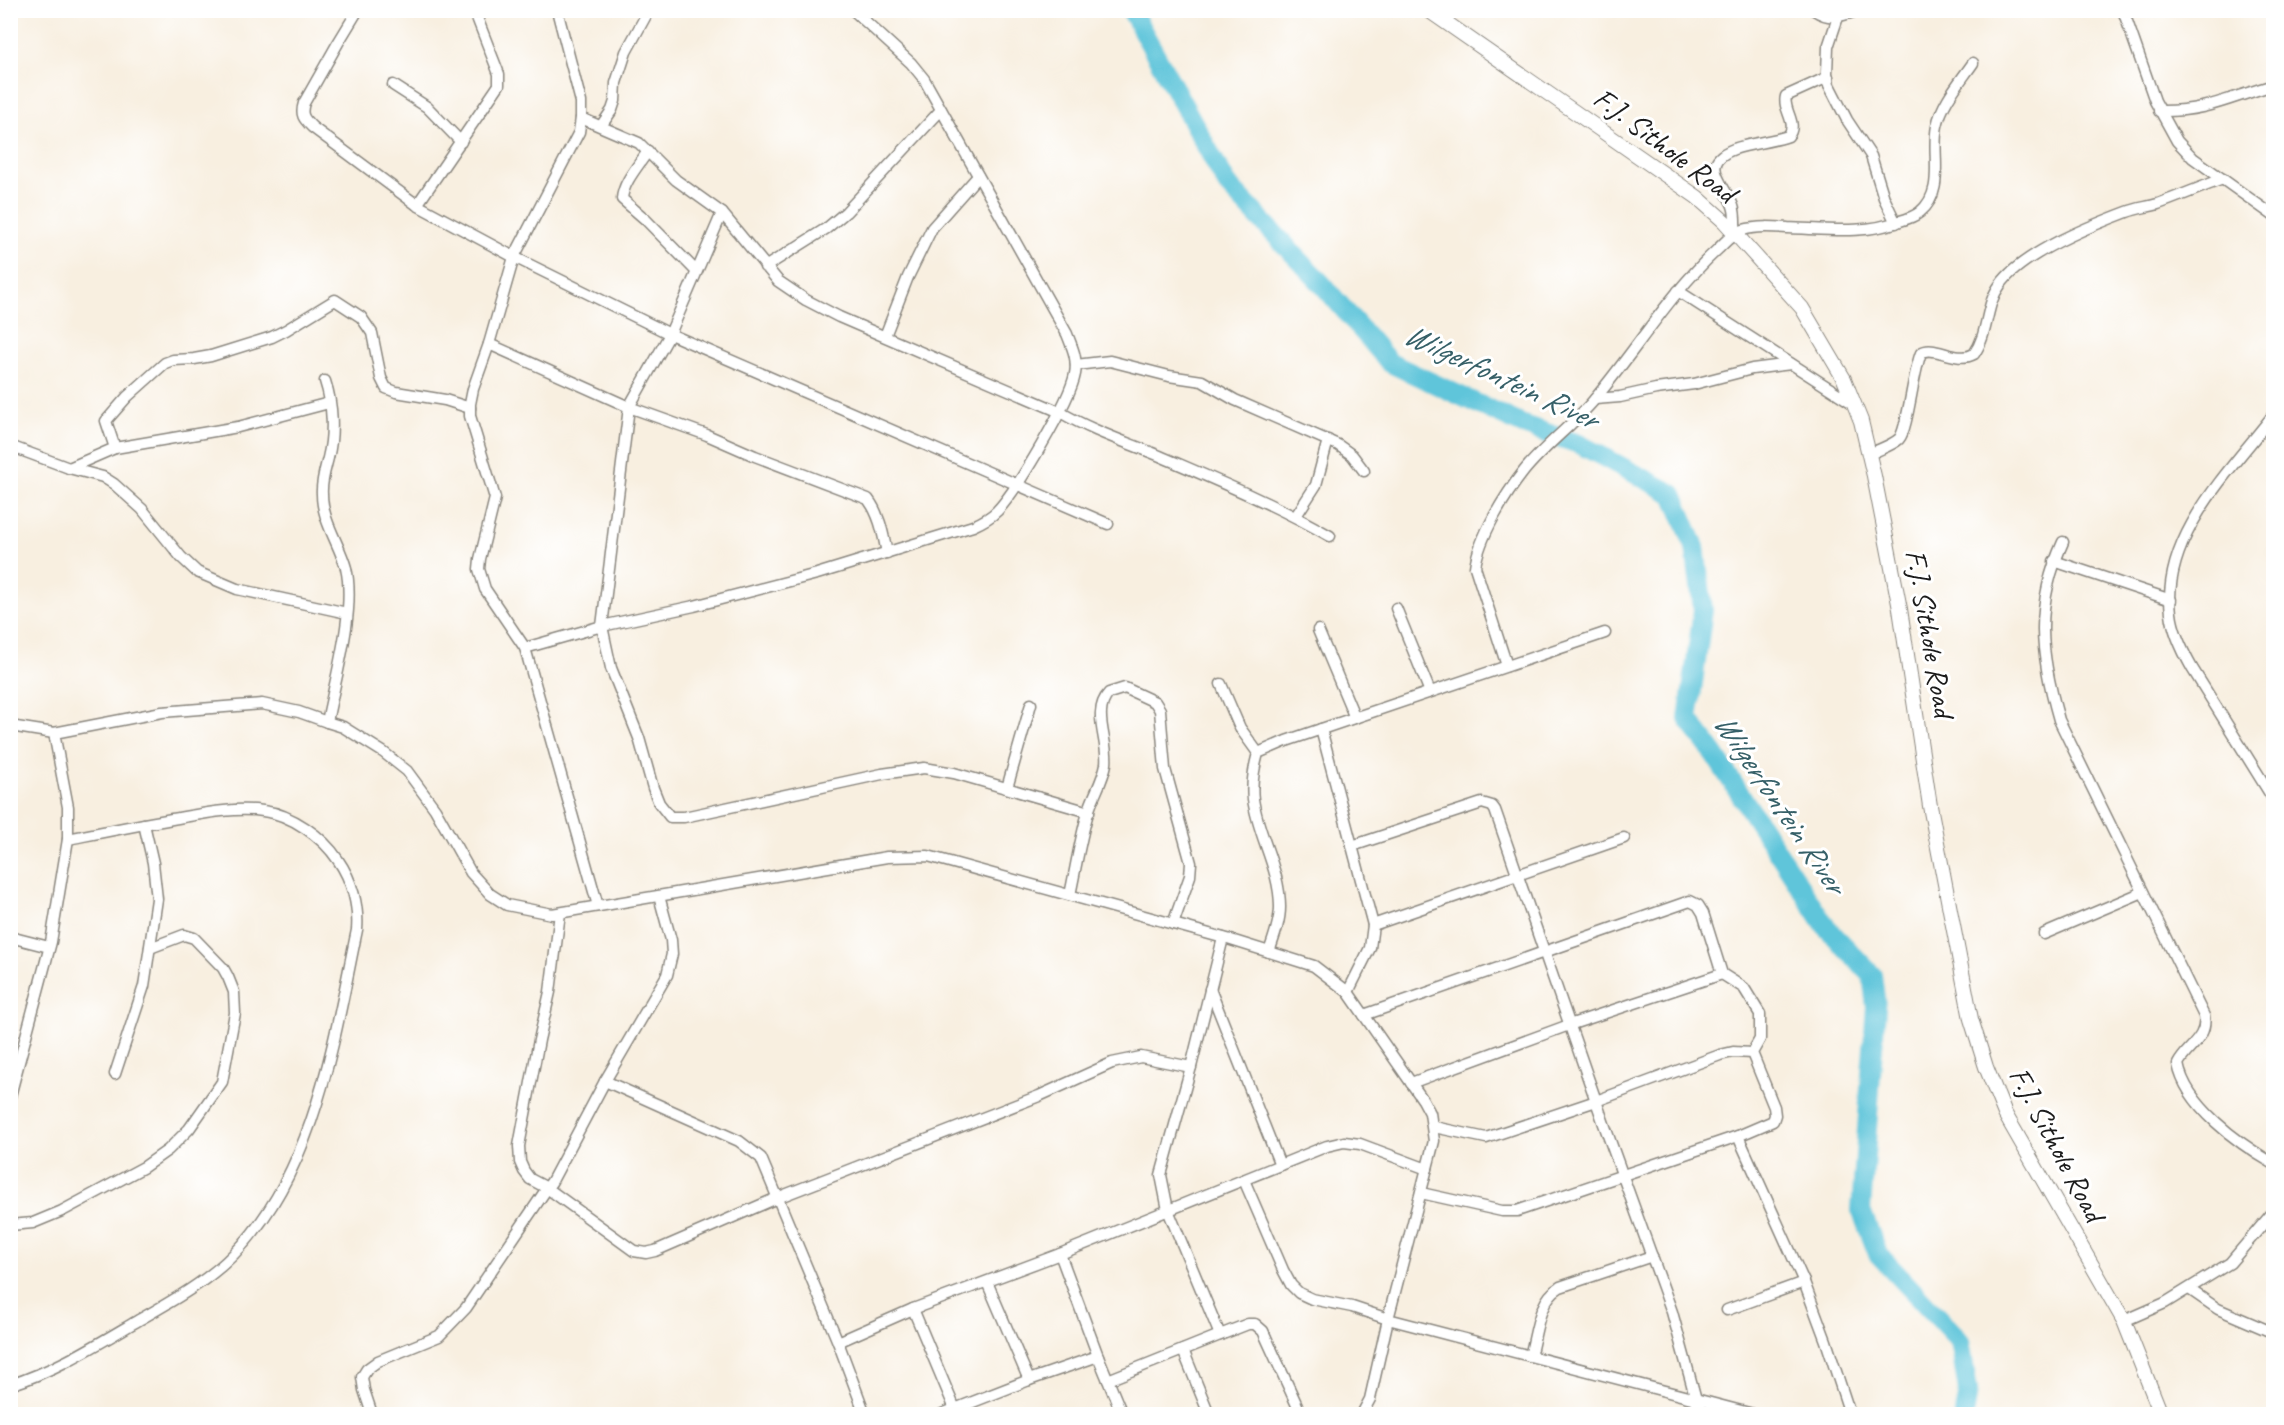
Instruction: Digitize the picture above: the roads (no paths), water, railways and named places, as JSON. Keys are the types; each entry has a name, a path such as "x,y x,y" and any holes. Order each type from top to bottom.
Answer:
{"street":[{"path":"358,10 304,104 302,117 312,127 417,205 514,257 670,334 1108,524"},
{"path":"417,205 461,142 500,80 474,10"},
{"path":"557,10 581,102 579,132 514,257 489,344 473,389 470,416 495,498 480,559 481,578 485,589 525,648 598,906"},
{"path":"601,126 612,111 616,82 626,52 649,10"},
{"path":"525,648 602,626 694,606 817,574 955,532 987,519 1017,484 1060,412 1071,390 1076,365 1075,353 1067,334 919,71 853,10"},
{"name":"F.J. Sithole Road","path":"1428,10 1666,173 1697,197 1735,234 1802,308 1839,369 1854,404 1870,454 1900,609 1930,806 1971,1018 1986,1067 2005,1114 2124,1321 2161,1414"},
{"path":"1814,10 1823,16 1838,17 1859,10"},
{"path":"2123,10 2159,111 2183,148 2193,158 2274,216"},
{"path":"1838,17 1828,47 1829,85 1847,120 1871,156 1884,198 1896,223"},
{"path":"1507,666 1475,567 1478,553 1488,530 1525,470 1595,399 1678,291 1703,263 1735,234 1743,230 1764,227 1858,231 1896,223 1915,216 1929,203 1935,183 1937,126 1945,105 1972,63"},
{"path":"1735,234 1734,208 1717,179 1715,171 1718,160 1721,155 1731,150 1788,135 1793,125 1785,102 1786,96 1828,77"},
{"path":"2159,111 2185,112 2212,106 2274,84"},
{"path":"393,85 427,107 461,142"},
{"path":"765,267 826,228 846,212 941,110"},
{"path":"581,118 631,138 676,180 722,213 778,281 806,300 839,317 1060,412 1086,427 1296,516 1330,536"},
{"path":"648,152 621,199 645,219 696,271"},
{"path":"885,336 908,277 932,228 978,176"},
{"path":"1870,454 1900,438 1905,428 1912,382 1921,353 1928,350 1964,358 1974,354 1982,339 1995,293 2012,272 2054,244 2071,236 2128,212 2155,205 2223,179"},
{"path":"722,213 670,334 629,407 602,626 611,668 639,738 652,788 665,813 670,817 684,817 882,774 924,768 954,773 1089,812"},
{"path":"1678,291 1854,404"},
{"path":"115,448 106,421 126,397 165,363 172,360 212,356 272,337 335,300 361,317 372,333 381,378 386,388 396,392 445,400 470,408"},
{"path":"489,344 629,407 707,435 868,499 880,522 887,553"},
{"path":"1076,365 1110,361 1169,376 1202,381 1235,400 1328,440 1352,454 1364,471"},
{"path":"1595,399 1694,384 1752,369 1791,364"},
{"path":"325,381 332,418 331,441 323,475 322,494 325,516 346,568 349,596 327,722"},
{"path":"69,468 115,448 237,427 329,403"},
{"path":"2274,414 2211,494 2191,525 2179,548 2171,584 2170,613 2182,649 2192,669 2274,800"},
{"path":"1296,516 1316,485 1328,440"},
{"path":"10,446 69,468 103,477 114,484 142,508 181,557 197,572 237,589 347,613"},
{"path":"2063,542 2046,586 2042,638 2053,700 2059,720 2205,1019 2198,1042 2178,1064 2186,1088 2197,1104 2219,1124 2239,1141 2274,1164"},
{"path":"2054,561 2171,600"},
{"path":"1396,608 1430,692"},
{"path":"1318,630 1355,717"},
{"path":"1258,753 1355,717 1605,633"},
{"path":"1221,684 1240,728 1258,753 1252,779 1253,800 1280,898 1277,926 1269,952"},
{"path":"1070,895 1089,812 1106,764 1105,738 1100,715 1101,705 1109,693 1125,688 1155,702 1162,714 1165,769 1191,863 1190,876 1173,924"},
{"path":"10,726 54,733 162,712 262,704 299,712 343,727 383,752 407,771 435,809 471,873 490,894 507,905 552,914 887,857 928,856 1223,938 1314,966 1348,992 1411,1083 1430,1113 1434,1127 1434,1141 1370,1399 1362,1414"},
{"path":"1007,788 1031,704"},
{"path":"1321,729 1373,925 1370,948 1348,992"},
{"path":"10,1096 49,947 68,839 68,807 54,733"},
{"path":"1352,846 1477,804 1486,803 1492,806 1652,1256 1671,1312 1700,1414"},
{"path":"10,1385 92,1348 164,1306 232,1257 267,1216 298,1156 325,1072 358,919 357,908 346,875 332,850 295,822 266,811 220,810 68,839"},
{"path":"116,1074 144,986 157,899 153,863 144,824"},
{"path":"1373,925 1624,838"},
{"path":"2044,934 2143,892"},
{"path":"372,1414 362,1377 367,1369 378,1361 430,1341 452,1324 466,1308 547,1188 605,1081 667,975 672,954 671,940 659,896"},
{"path":"1364,1015 1690,901 1698,905 1703,913 1722,974 1744,988 1760,1014 1760,1039 1752,1053"},
{"path":"560,913 550,992 519,1146 520,1162 530,1179 547,1188 625,1246 641,1252 655,1251 777,1198 1039,1096 1112,1063 1141,1057 1191,1067"},
{"path":"10,1225 33,1224 144,1167 168,1150 189,1129 222,1082 235,1013 234,992 228,976 194,938 184,935 150,948"},
{"path":"10,937 49,947"},
{"path":"1220,1335 1168,1210 1161,1175 1223,938"},
{"path":"1411,1083 1569,1025 1722,974"},
{"path":"1210,989 1280,1165"},
{"path":"1434,1127 1486,1138 1596,1101 1720,1055 1733,1052 1752,1053"},
{"path":"1421,1193 1511,1212 1529,1208 1738,1136 1773,1121 1775,1115 1772,1100 1752,1053"},
{"path":"605,1081 739,1141 749,1147 764,1163 865,1414"},
{"path":"1738,1136 1804,1282 1850,1414"},
{"path":"837,1342 913,1309 1060,1254 1328,1146 1352,1142 1427,1169"},
{"path":"1244,1180 1291,1285 1299,1293 1312,1299 1352,1307 1388,1319 1753,1414"},
{"path":"2124,1321 2165,1303 2230,1263 2274,1211"},
{"path":"1060,1254 1122,1414"},
{"path":"1530,1356 1543,1308 1550,1293 1560,1287 1652,1256"},
{"path":"987,1282 1029,1380"},
{"path":"1726,1310 1804,1282"},
{"path":"2189,1289 2218,1309 2274,1334"},
{"path":"913,1309 955,1409"},
{"path":"1108,1380 1248,1324 1256,1324 1301,1414"},
{"path":"1183,1350 1209,1414"},
{"path":"942,1414 1098,1356"}],"waterway":[{"name":"Wilgerfontein River","path":"1131,10 1227,184 1322,284 1390,363 1523,425 1579,444 1673,494 1695,547 1703,610 1688,719 1714,754 1827,928 1872,975 1876,1007 1861,1210 1878,1254 1960,1341 1968,1391 1964,1414"}]}
